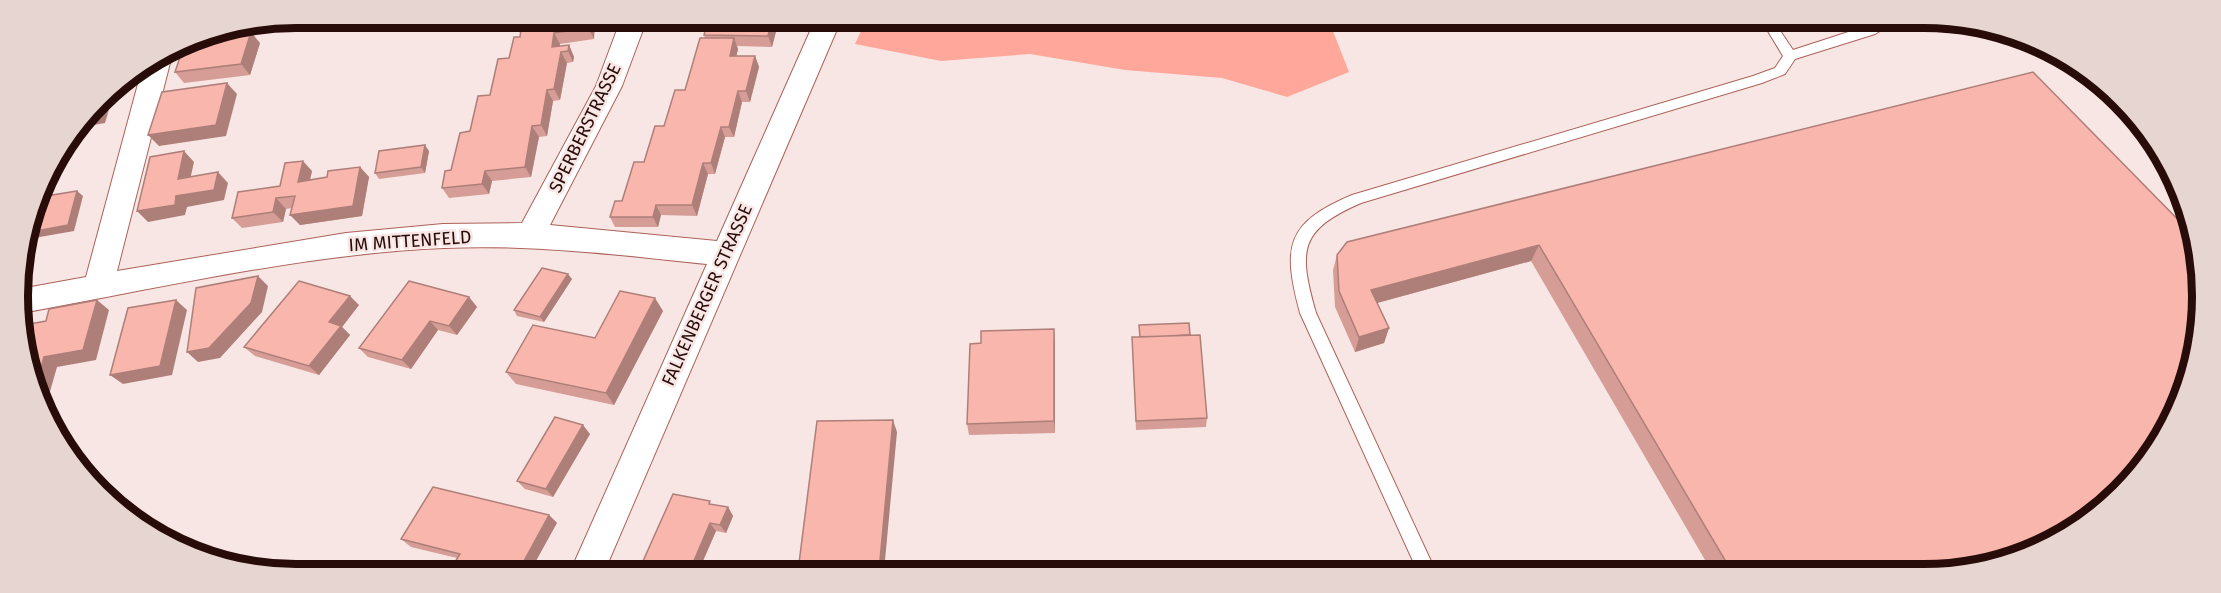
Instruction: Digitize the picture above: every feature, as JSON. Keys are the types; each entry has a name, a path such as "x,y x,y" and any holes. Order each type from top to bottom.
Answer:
{"street":[{"name":"SPERBERSTRASSE","path":"531,235 609,86 631,28"},
{"name":"FALKENBERGER STRASSE","path":"591,564 824,28"},
{"path":"98,286 155,69"},
{"name":"IM MITTENFELD","path":"28,300 235,262 346,245 443,236 531,235 724,254"}],"lane":[{"path":"1772,28 1790,56"},
{"path":"1423,564 1308,313 1298,276 1300,240 1322,215 1357,199 1757,80 1780,70 1790,56 1876,28"}],"shaded area":[{"path":"862,28 1332,28 1349,72 1287,97 1222,78 1125,70 1030,54 941,61 855,44"}],"building":[{"path":"521,28 588,28 554,33 552,47 569,45 568,51 561,52 554,89 547,90 541,125 532,126 525,167 485,171 482,184 442,188 445,171 451,170 460,133 470,131 478,96 490,95 498,59 509,58 514,37 520,37"},
{"path":"706,28 770,28 768,36 704,35"},
{"path":"251,33 241,64 175,72 181,55 210,43"},
{"path":"700,38 734,38 730,56 755,56 746,91 738,91 729,127 721,127 711,163 703,163 692,205 656,205 653,217 610,217 615,201 622,201 634,162 644,162 655,126 664,126 675,90 685,90"},
{"path":"2033,72 2182,224 2192,279 2192,314 2187,349 2178,383 2157,430 2137,460 2114,486 2088,509 2058,529 2011,550 1977,559 1942,564 1727,564 1539,245 1371,290 1389,328 1359,337 1339,291 1337,255 1347,242"},
{"path":"227,83 216,125 148,135 162,92"},
{"path":"425,145 421,167 375,173 379,151"},
{"path":"184,151 178,179 218,172 214,190 176,196 175,205 137,211 150,157"},
{"path":"303,161 298,182 327,177 328,171 360,167 353,206 290,215 295,196 276,198 273,212 232,218 238,192 280,186 285,163"},
{"path":"77,191 68,225 37,231 43,210 48,196"},
{"path":"542,268 568,274 540,317 514,310"},
{"path":"258,276 251,303 209,348 187,352 196,288"},
{"path":"299,281 350,296 329,322 341,326 309,366 244,347"},
{"path":"409,281 469,297 449,326 430,321 402,360 359,348"},
{"path":"620,291 655,298 606,393 506,372 533,325 595,338"},
{"path":"97,300 83,350 44,357 40,372 30,324 46,321 49,309"},
{"path":"176,300 160,366 110,375 128,308"},
{"path":"1189,323 1190,335 1140,337 1139,325"},
{"path":"1054,329 1054,421 967,424 970,344 981,343 981,331"},
{"path":"1200,335 1207,418 1136,421 1132,337"},
{"path":"555,417 583,425 546,489 517,481"},
{"path":"893,420 880,564 799,564 817,421"},
{"path":"433,487 549,515 522,564 454,564 460,554 401,539"},
{"path":"673,494 728,507 720,525 710,523 693,564 642,564"}]}
